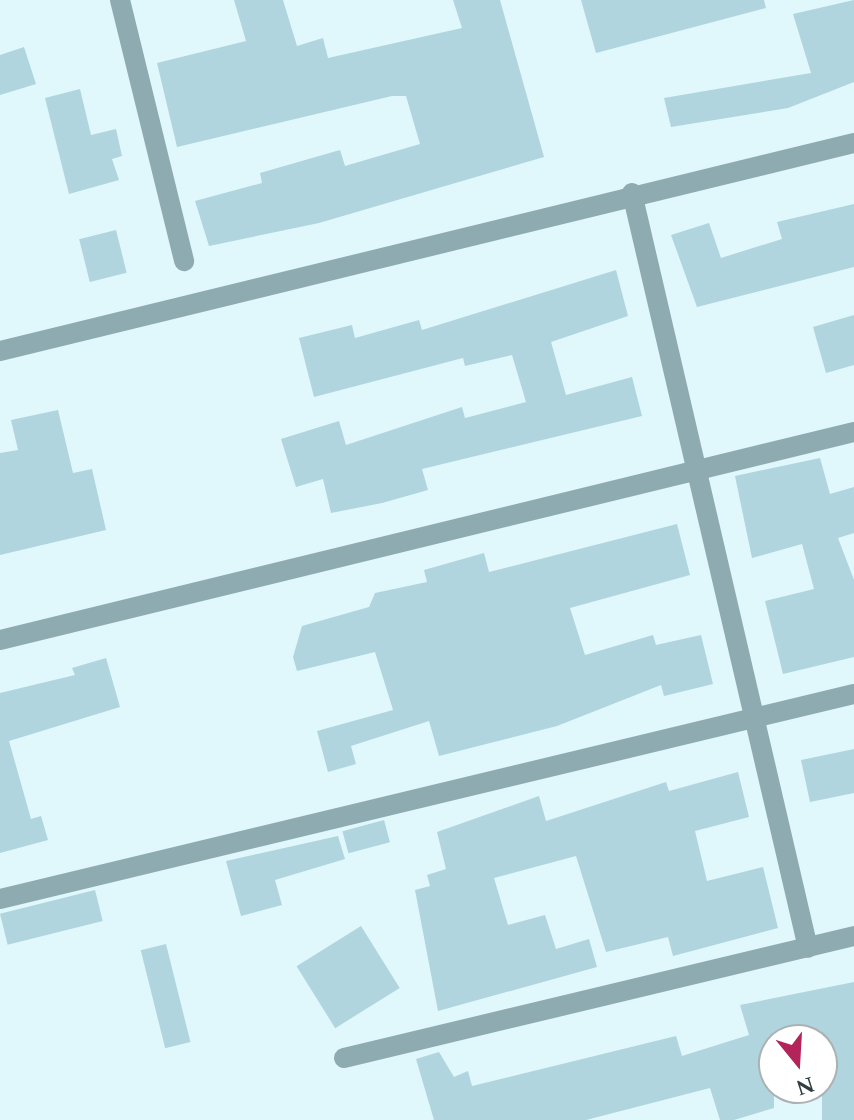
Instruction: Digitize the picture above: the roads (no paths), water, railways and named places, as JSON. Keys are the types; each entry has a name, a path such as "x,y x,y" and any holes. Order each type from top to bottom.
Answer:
{"street":[{"path":"120,0 184,261"},
{"path":"0,351 632,193 854,143"},
{"path":"632,193 693,471 808,948"},
{"path":"0,640 854,432"},
{"path":"0,899 854,694"},
{"path":"344,1058 854,936"}]}
